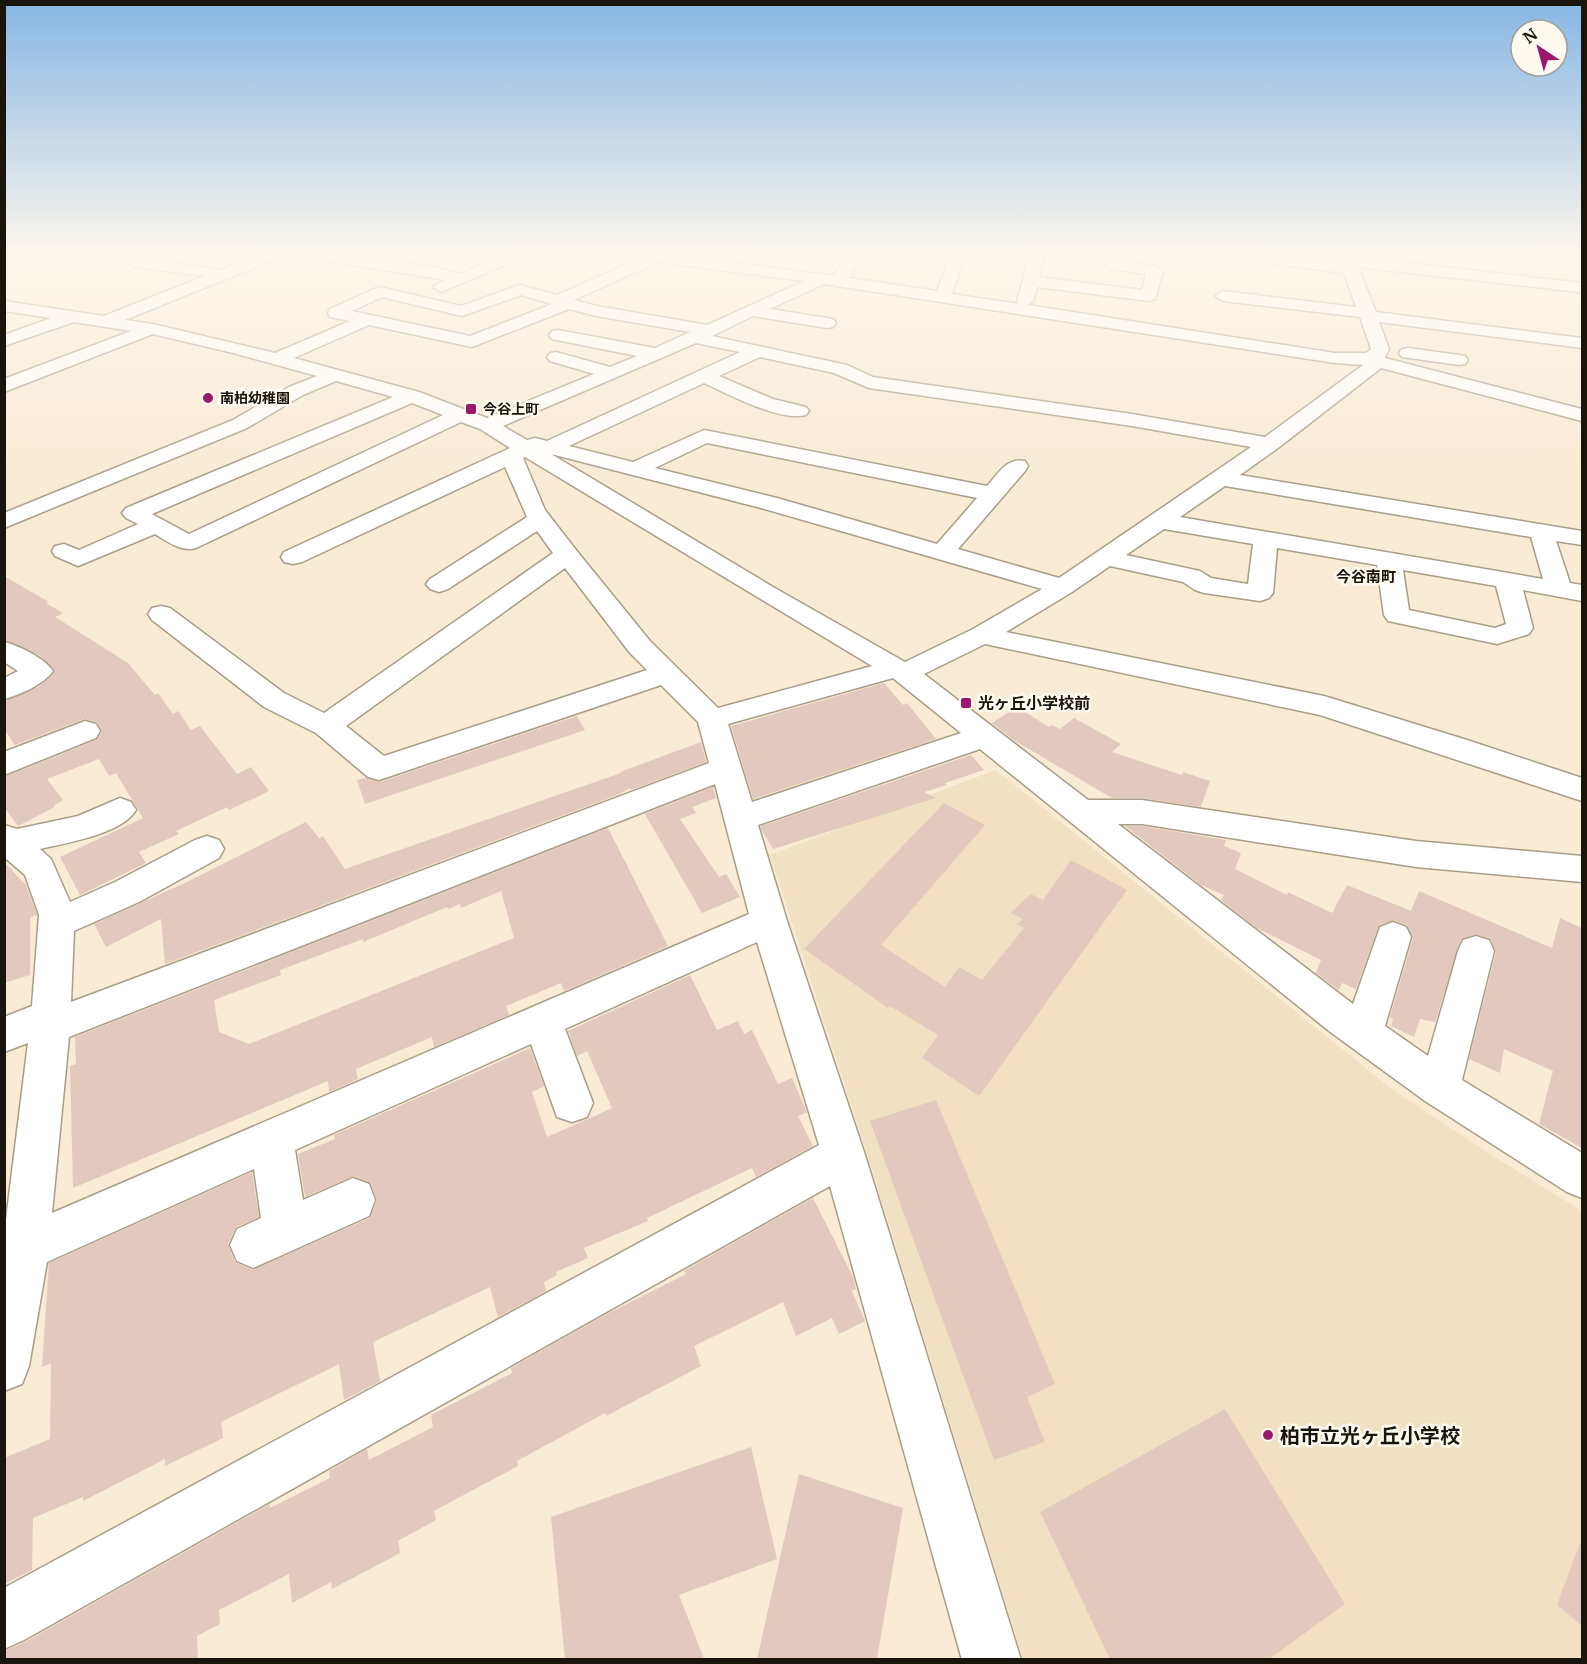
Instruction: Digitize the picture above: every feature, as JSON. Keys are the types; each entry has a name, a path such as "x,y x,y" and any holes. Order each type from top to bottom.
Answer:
{"street":[{"path":"4,341 33,331"},
{"path":"4,386 149,331"},
{"path":"160,331 412,396 487,425 899,670 1363,1032 1439,1088 1582,1177"},
{"path":"276,359 342,331"},
{"path":"418,331 472,342 498,331"},
{"path":"685,331 758,351 840,369 870,382 1132,420 1271,444"},
{"path":"487,425 707,331"},
{"path":"1160,331 1335,358 1374,354 1460,360"},
{"path":"712,719 899,670 982,635 1063,587 1161,521 1271,444 1368,370 1374,365 1371,331"},
{"path":"1488,331 1582,343"},
{"path":"558,335 657,354"},
{"path":"1544,338 1552,357 1582,361"},
{"path":"293,557 524,448 703,376 758,351"},
{"path":"1374,354 1439,380 1582,415"},
{"path":"556,357 612,373"},
{"path":"4,521 240,424 296,391 335,375"},
{"path":"703,376 767,404 799,411"},
{"path":"412,396 134,513 188,543 461,414"},
{"path":"636,469 704,436 992,494"},
{"path":"524,448 636,469 1063,587"},
{"path":"524,448 534,511 640,647 664,674 712,719 769,921 843,1155 992,1659"},
{"path":"280,452 332,475"},
{"path":"943,552 1017,466"},
{"path":"1221,479 1582,538"},
{"path":"439,584 540,519"},
{"path":"1161,521 1582,593"},
{"path":"64,551 78,559 156,525"},
{"path":"1541,531 1558,589"},
{"path":"1105,558 1191,576 1204,585 1260,593 1266,538"},
{"path":"326,726 567,555"},
{"path":"1389,560 1397,615 1497,636 1520,627 1507,580"},
{"path":"161,614 274,700 326,726 379,769 664,674"},
{"path":"982,635 1324,706 1456,747 1582,790"},
{"path":"4,650 39,671 4,690"},
{"path":"4,764 86,731"},
{"path":"741,818 985,736"},
{"path":"4,1035 50,1021 726,768"},
{"path":"8,840 85,826 120,810"},
{"path":"1079,812 1143,812 1416,854 1582,869"},
{"path":"4,1366 26,1248 18,1208 50,1021 57,923 57,915 39,868 8,840"},
{"path":"57,923 127,892 207,849"},
{"path":"26,1248 769,921"},
{"path":"1363,1032 1393,937"},
{"path":"1439,1088 1476,951"},
{"path":"542,1021 572,1102"},
{"path":"272,1140 269,1237 353,1200"},
{"path":"4,1620 843,1155"}],"shaded area":[{"name":"柏市立光ヶ丘小学校","path":"996,770 1393,1090 1488,1153 1582,1211 1582,1659 1023,1659 870,1162 770,855"}],"building":[{"path":"4,576 49,602 46,603 63,613 55,617 128,663 155,695 158,693 173,714 178,711 191,730 200,726 237,774 251,767 269,791 229,810 227,807 176,831 179,834 139,852 146,863 80,895 60,857 143,818 116,773 109,776 99,759 47,779 63,800 53,806 55,807 18,826 4,807 4,777 97,740 102,732 97,722 84,719 15,745 4,729 4,701 39,686 55,671 39,655 4,640"},
{"path":"884,683 903,705 907,703 936,739 753,799 731,726"},
{"path":"1017,707 1049,727 1052,725 1060,729 1074,718 1121,744 1112,752 1182,775 1183,772 1210,781 1201,807 1142,798 1112,798 1015,741 992,723"},
{"path":"577,716 585,730 365,804 357,780 365,778 380,782"},
{"path":"701,742 706,762 631,790 630,788 617,795 165,964 161,919 106,947 94,924 185,883 306,822 319,838 323,836 345,869 621,773"},
{"path":"971,755 984,770 924,792 936,798 773,849 761,829 761,826"},
{"path":"713,787 716,798 692,807 696,813 680,819 719,877 726,874 740,897 702,913 645,814"},
{"path":"944,803 985,825 881,945 945,987 959,967 982,980 1024,928 1017,924 1023,919 1010,913 1031,894 1043,900 1071,860 1127,890 979,1096 922,1058 938,1035 890,1006 888,1008 804,949"},
{"path":"1125,826 1142,826 1226,840 1224,846 1241,853 1235,869 1287,895 1288,892 1332,913 1347,885 1411,911 1419,891 1552,948 1560,918 1582,928 1582,1148 1539,1124 1553,1071 1504,1049 1500,1073 1469,1059 1496,952 1490,938 1475,934 1461,939 1435,1022 1420,1019 1414,1037 1391,1026 1393,1019 1390,1017 1413,938 1407,925 1394,920 1379,925 1356,989 1342,983 1339,990 1316,973 1321,960 1257,928 1221,900 1224,895 1201,885"},
{"path":"608,828 668,946 564,991 561,983 506,1006 509,1015 434,1047 432,1037 356,1069 358,1079 329,1092 328,1081 73,1188 70,1066 76,1064 75,1037","holes":["501,891 514,938 249,1044 219,1032 214,1000 281,975 280,970 363,939 363,942 447,907 448,909 460,904 461,908"]},
{"path":"4,862 26,885 37,915 30,917 30,975 4,983"},
{"path":"690,975 717,1030 738,1021 744,1034 752,1030 778,1084 792,1078 807,1112 798,1116 813,1146 756,1177 752,1168 647,1218 648,1221 584,1248 588,1258 556,1272 557,1275 544,1282 546,1291 498,1317 490,1287 373,1342 380,1381 344,1400 339,1364 221,1422 223,1438 165,1466 165,1459 83,1501 83,1497 33,1518 32,1570 4,1584 4,1458 50,1439 51,1363 42,1367 49,1263 252,1172 259,1217 236,1227 228,1244 235,1262 252,1270 370,1218 377,1201 371,1183 354,1176 305,1197 298,1154 335,1139 334,1135 530,1048 544,1086 532,1092 547,1137 588,1119 612,1108 587,1051 577,1056 568,1031"},
{"path":"936,1100 1055,1384 1027,1397 1045,1442 994,1460 870,1121"},
{"path":"813,1198 853,1277 856,1289 852,1291 865,1321 839,1334 832,1318 796,1336 783,1302 694,1346 701,1366 606,1416 605,1413 517,1461 518,1466 434,1511 436,1520 398,1541 400,1553 332,1589 331,1582 292,1603 289,1574 219,1610 220,1624 197,1636 198,1659 4,1659 4,1651 25,1642 270,1504 270,1508 330,1478 329,1471 367,1449 369,1460 433,1427 431,1415 512,1373 511,1368 605,1315 686,1274 684,1271"},
{"path":"1225,1409 1345,1604 1269,1659 1110,1659 1040,1512"},
{"path":"751,1447 777,1559 679,1595 704,1659 565,1659 551,1517"},
{"path":"799,1474 903,1508 877,1659 757,1659"},
{"path":"1580,1543 1582,1544 1582,1626 1557,1605"}],"place":[{"name":"南柏幼稚園","path":"208,398"},
{"name":"今谷上町","path":"471,409"},
{"name":"光ヶ丘小学校前","path":"966,703"},
{"name":"柏市立光ヶ丘小学校","path":"1268,1435"}],"district":[{"name":"今谷南町","path":"1366,576"}]}
